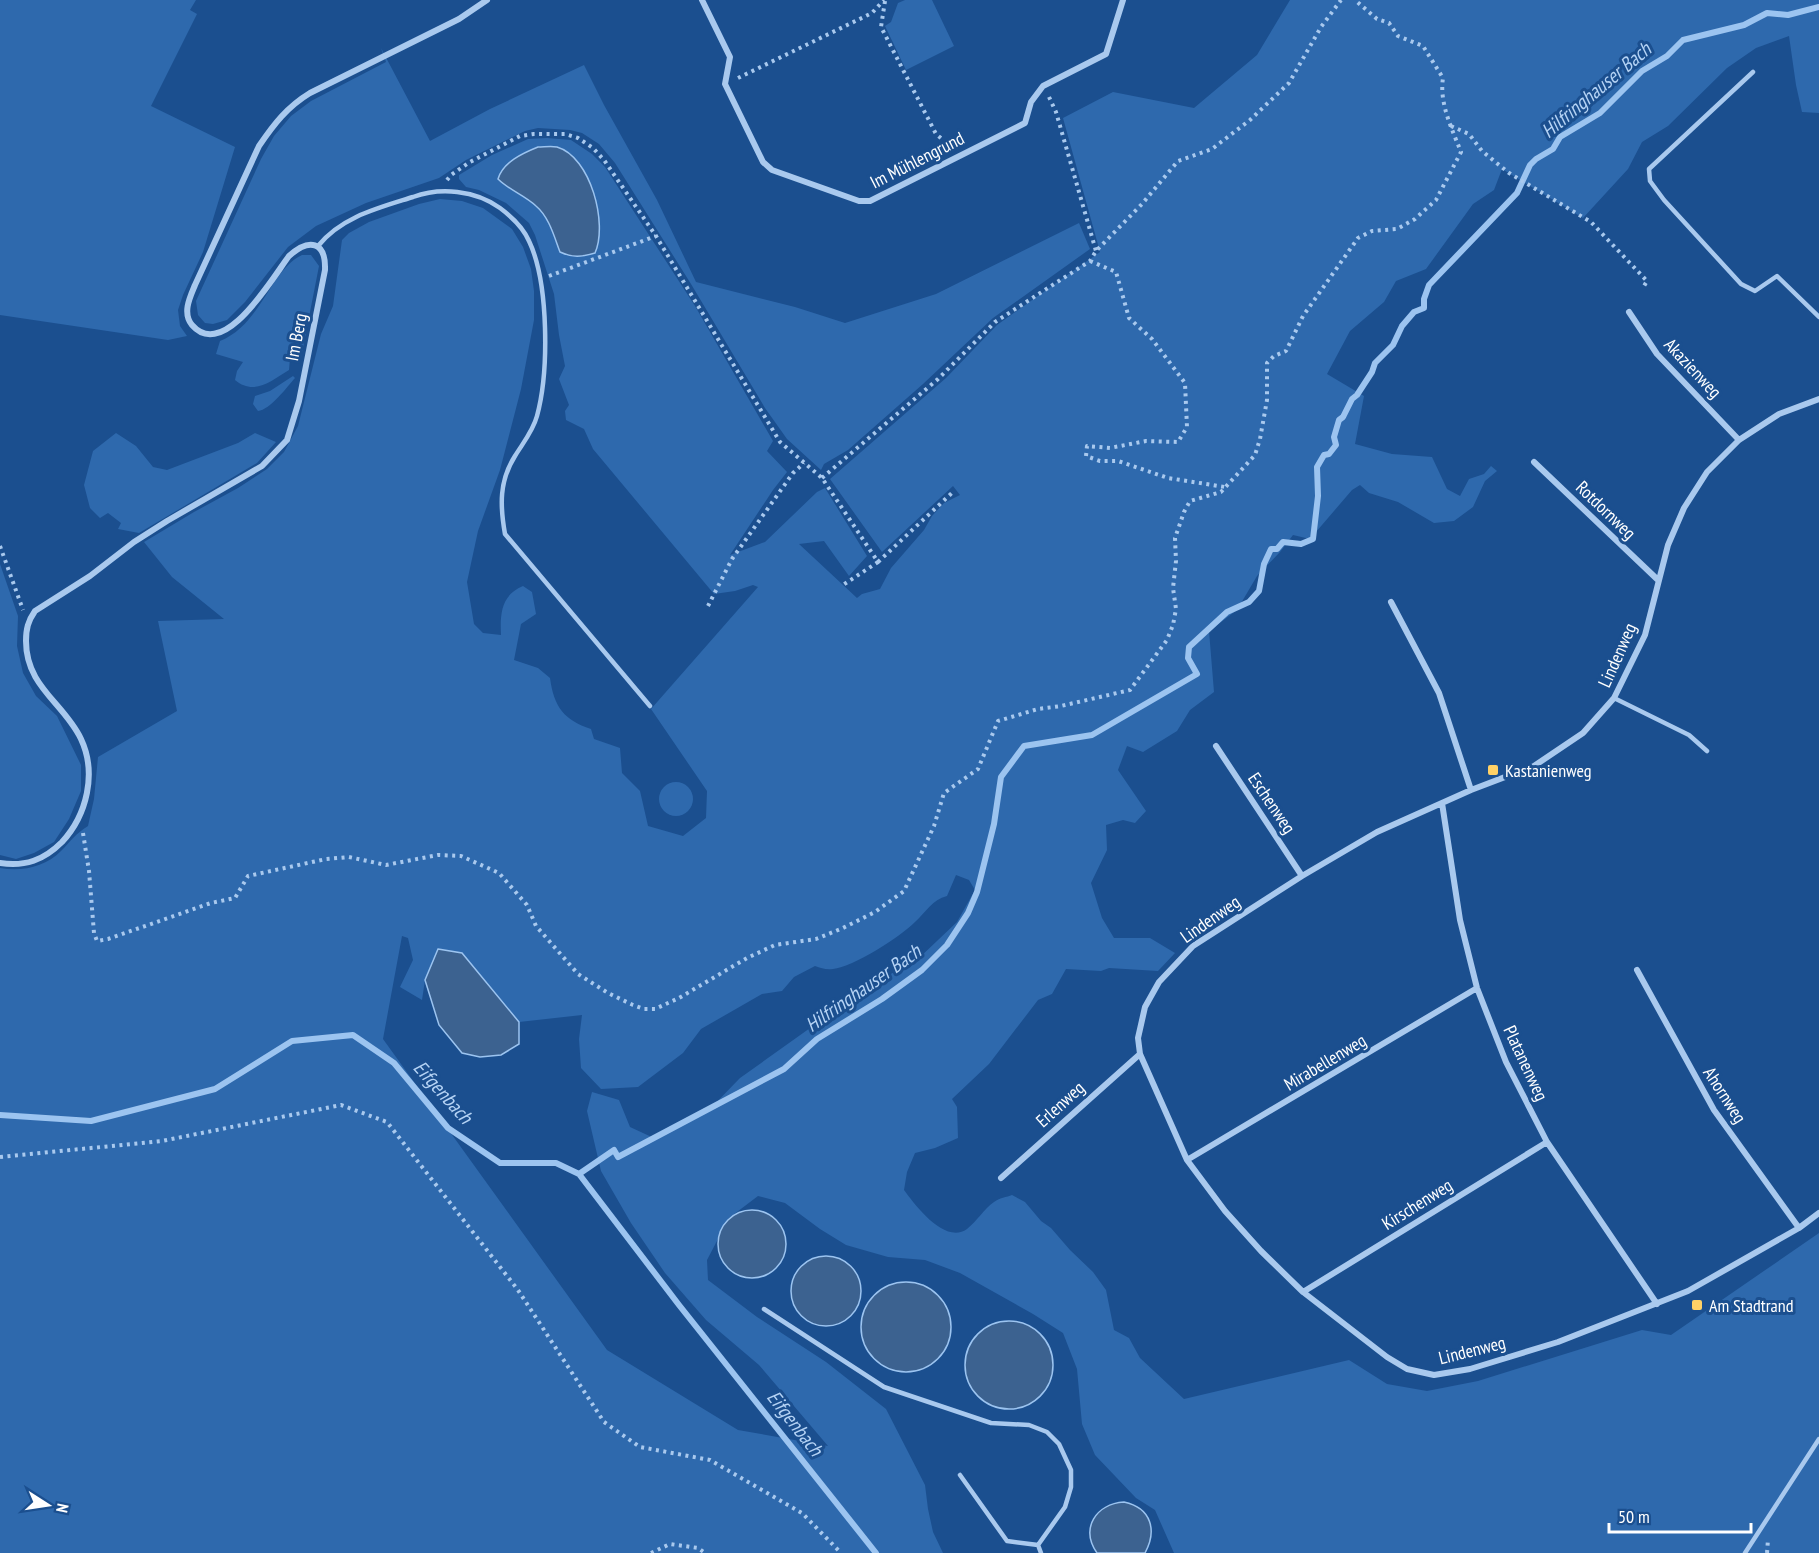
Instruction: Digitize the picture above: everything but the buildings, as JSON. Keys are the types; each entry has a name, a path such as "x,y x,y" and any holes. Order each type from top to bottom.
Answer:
{"street":[{"path":"318,246 308,244 302,246 289,256 252,306 224,331 217,334 201,332 189,321 187,308 195,285 259,146 280,116 293,103 310,93 459,19 487,0"},
{"path":"702,0 730,57 725,84"},
{"path":"1043,86 1106,54 1123,0"},
{"name":"Im Mühlengrund","path":"725,84 763,162 772,170 859,201 870,201 1025,123 1031,102 1043,86"},
{"name":"Im Berg","path":"29,620 35,611 90,576 135,542 262,466 287,440 299,401 325,270 325,259 318,246"},
{"name":"Akazienweg","path":"1629,312 1657,354 1740,440"},
{"name":"Lindenweg","path":"1819,399 1779,414 1740,440 1707,472 1684,508 1668,545 1645,635 1614,698 1583,733 1534,766 1471,790 1377,832 1302,876 1194,946 1159,982 1145,1007 1138,1038 1140,1054 1188,1160 1225,1211 1261,1251 1303,1292 1386,1357 1407,1370 1434,1375 1470,1369 1558,1342 1688,1291 1799,1228 1819,1213"},
{"name":"Rotdornweg","path":"1534,462 1658,580"},
{"path":"1391,602 1439,693 1471,790"},
{"path":"0,863 19,865 34,862 50,854 70,832 88,793 89,772 81,738 43,691 30,668 26,643 29,620"},
{"name":"Eschenweg","path":"1216,746 1302,876"},
{"name":"Platanenweg","path":"1442,803 1460,920 1477,988 1506,1062 1547,1142 1657,1304"},
{"name":"Ahornweg","path":"1637,970 1714,1110 1799,1228"},
{"name":"Mirabellenweg","path":"1188,1160 1477,988"},
{"name":"Erlenweg","path":"1000,1178 1140,1054"},
{"name":"Kirschenweg","path":"1303,1292 1547,1142"}],"lane":[{"path":"1753,72 1648,169 1650,181 1664,200 1741,284 1755,291 1777,276 1819,317"},
{"path":"318,246 338,225 366,212 440,190 483,199 495,204 517,222 530,242 540,279 545,312 537,416 502,483 501,506 505,534 650,706"},
{"path":"1614,698 1689,735 1707,751"},
{"path":"764,1309 884,1387 991,1423 1029,1425 1047,1432 1059,1444 1071,1470 1071,1487 1065,1507 1038,1545"},
{"path":"1745,1553 1819,1438"},
{"path":"960,1475 1007,1541 1038,1545"},
{"path":"1038,1545 1041,1553"}],"path":[{"path":"725,84 872,13 885,0"},
{"path":"885,0 881,27 936,134 942,139"},
{"path":"822,478 938,379 995,322 1090,261 1096,251 1142,204 1178,161 1212,149 1250,120 1289,83 1341,0"},
{"path":"76,822 84,835 94,933 97,941 211,903 235,898 248,876 291,866 349,857 386,865 438,855 461,856 499,873 527,905 536,926 578,974 608,993 644,1010 656,1009 679,998 747,957 775,945 816,939 875,912 904,891 934,826 944,793 978,769 998,721 1038,709 1130,690 1167,640 1173,625 1176,609 1173,588 1176,561 1175,538 1184,512 1190,501 1221,492 1255,455 1267,400 1267,363 1274,356 1286,351 1303,316 1358,238 1372,231 1397,229 1415,219 1436,200 1461,152 1450,126 1441,92 1443,78 1423,46 1398,36 1389,23 1377,19 1355,0"},
{"path":"1043,86 1056,112 1096,251"},
{"path":"1450,126 1469,134 1482,151 1509,173 1591,222 1647,281 1644,286"},
{"path":"440,190 451,175 470,162 520,136 566,134 578,138 604,160 656,236 780,442 822,478 878,562"},
{"path":"540,279 656,236"},
{"path":"1090,261 1116,272 1129,318 1152,339 1185,383 1187,427 1178,442 1146,441 1110,448 1087,446 1086,456 1100,461 1118,461 1168,478 1225,487"},
{"path":"708,606 732,559 793,473 804,463"},
{"path":"843,585 878,562 954,491"},
{"path":"0,546 20,605 29,620"},
{"path":"0,1157 162,1141 341,1105 387,1122 518,1290 604,1422 639,1447 710,1460 802,1513 841,1553"},
{"path":"651,1553 670,1544 698,1548 705,1553"}],"shaded area":[{"path":"0,0 196,0 190,10 197,14 151,106 235,147 203,252 178,310 180,326 187,336 168,340 0,315"},
{"path":"905,0 932,0 954,46 906,70 885,26 891,22 898,3"},
{"path":"1290,0 1819,0 1819,113 1802,112 1789,36 1756,48 1727,68 1668,126 1642,142 1628,169 1583,218 1502,169 1494,190 1473,204 1426,269 1396,281 1384,302 1350,331 1327,374 1364,396 1355,444 1392,454 1432,457 1447,489 1460,496 1469,479 1484,474 1491,466 1497,471 1485,481 1473,507 1454,521 1434,523 1398,502 1369,493 1360,485 1352,490 1310,539 1293,535 1257,576 1237,610 1209,631 1214,692 1190,710 1177,731 1143,752 1127,746 1118,770 1146,811 1135,823 1123,820 1106,825 1107,850 1091,883 1102,918 1114,938 1150,938 1175,953 1158,971 1109,968 1101,971 1066,969 1052,994 1038,1000 989,1064 952,1099 957,1107 958,1138 935,1148 915,1153 907,1172 904,1190 931,1221 949,1232 958,1233 967,1229 996,1201 1012,1195 1025,1202 1093,1272 1106,1290 1114,1330 1129,1338 1140,1358 1184,1399 1349,1360 1387,1384 1427,1391 1478,1381 1642,1330 1671,1335 1819,1233 1819,1553 1174,1553 1155,1510 1136,1498 1095,1455 1082,1424 1077,1369 1063,1333 960,1273 925,1260 888,1257 846,1245 785,1203 758,1196 729,1218 707,1260 708,1280 757,1317 826,1362 886,1409 925,1485 933,1532 943,1553 0,1553 0,868 33,867 48,861 61,851 88,826 94,799 98,757 177,711 158,621 224,619 172,577 144,542 238,488 267,469 284,452 298,426 321,334 333,306 342,240 349,233 369,222 440,199 462,201 483,208 512,229 523,247 531,269 534,320 521,389 500,470 478,531 467,582 474,624 483,633 501,635 503,606 510,594 523,586 532,592 536,614 521,624 514,660 538,668 550,678 554,697 567,717 591,729 594,739 620,748 622,773 640,791 648,826 683,836 706,818 707,791 651,709 758,587 753,585 714,594 593,449 584,429 566,420 565,411 569,405 559,379 565,366 554,294 535,235 529,223 506,203 479,190 466,187 459,179 459,175 492,155 528,139 571,140 592,154 605,167 695,306 773,441 767,451 787,472 730,555 765,542 817,492 825,488 867,556 849,576 824,541 799,544 857,598 862,594 880,589 891,568 924,530 932,516 944,503 960,495 953,486 882,552 830,479 946,378 997,325 1100,252 1063,118 1113,92 1194,108 1257,55","holes":["956,875 969,880 975,890 957,922 918,959 869,986 740,1078 708,1111 656,1139 630,1127 619,1100 592,1092 587,1111 601,1171 631,1223 665,1273 706,1320 759,1365 828,1446 738,1430 607,1350 383,1039 402,936 408,938 413,960 400,987 422,1000 425,980 462,953 519,1022 582,1015 579,1039 581,1068 601,1089 638,1087 683,1053 701,1029 762,994 782,991 794,977 815,966 833,969 864,957 899,935 933,903 947,896"]},
{"path":"381,48 430,141 490,109 584,65 657,200 696,282 795,307 845,323 936,294 1079,223 1090,249 993,318 923,384 848,450 824,464 821,470 787,439 765,408 615,163 599,144 582,133 570,130 538,128 525,131 466,160 439,178 366,203 316,226 288,247 245,302 227,320 213,324 205,323 198,315 196,301 261,159 274,136 291,116 311,101 386,62"},
{"path":"538,147 557,147 569,153 587,177 598,209 598,241 595,253 577,256 560,252 551,227 541,210 498,179 509,163"},
{"path":"302,255 311,255 319,266 301,358 290,358 289,370 269,382 256,387 242,385 235,380 237,371 243,362 216,354 220,341 246,323 281,273 291,262"},
{"path":"293,376 295,378 278,398 268,407 258,411 253,404 255,396 270,391"},
{"path":"116,433 136,446 153,467 167,470 238,443 255,433 276,442 257,463 139,533 118,529 121,523 108,513 100,518 90,508 84,485 93,451"},
{"path":"0,564 18,616 17,646 23,673 36,696 57,716 81,765 81,791 69,819 54,842 34,853 16,859 0,855"},
{"path":"676,782 688,787 693,799 688,811 676,816 664,811 659,799 664,787"},
{"path":"438,949 462,953 519,1022 519,1044 501,1055 480,1057 462,1053 439,1025 425,980"},
{"path":"745,1210 759,1210 771,1215 781,1225 786,1244 781,1263 771,1273 759,1278 745,1278 733,1273 723,1263 718,1251 718,1237 723,1225 733,1215"},
{"path":"826,1256 839,1259 851,1266 858,1278 861,1291 858,1304 851,1316 839,1323 826,1326 813,1323 801,1316 794,1304 791,1291 794,1278 801,1266 813,1259"},
{"path":"906,1282 923,1286 938,1295 947,1310 951,1327 947,1344 938,1359 923,1368 906,1372 889,1368 874,1359 865,1344 861,1327 865,1310 874,1295 889,1286"},
{"path":"1009,1321 1034,1328 1046,1340 1053,1365 1046,1390 1034,1402 1009,1409 984,1402 972,1390 965,1365 972,1340 984,1328"},
{"path":"1124,1502 1141,1509 1150,1522 1151,1537 1145,1553 1097,1553 1090,1535 1094,1519 1106,1507"}],"waterway":[{"name":"Hilfringhauser Bach","path":"579,1174 614,1150 618,1157 784,1069 817,1039 882,999 922,970 947,945 968,913 977,892 994,824 1001,777 1024,746 1092,735 1197,674 1188,658 1189,647 1227,612 1249,602 1259,591 1264,564 1271,549 1277,549 1283,542 1301,544 1313,539 1318,496 1317,467 1324,455 1329,454 1336,445 1334,437 1339,420 1372,372 1375,363 1393,345 1402,326 1414,312 1424,308 1424,299 1429,285 1517,193 1530,165 1553,149 1560,137 1600,113 1642,71 1667,56 1683,40 1744,25 1767,13 1788,15 1819,7"},
{"name":"Eifgenbach","path":"0,1115 91,1121 215,1089 292,1041 353,1035 394,1063 448,1128 500,1163 556,1163 579,1174 679,1305 876,1553"}],"place":[{"name":"Kastanienweg","path":"1493,770"},
{"name":"Am Stadtrand","path":"1697,1305"}]}
